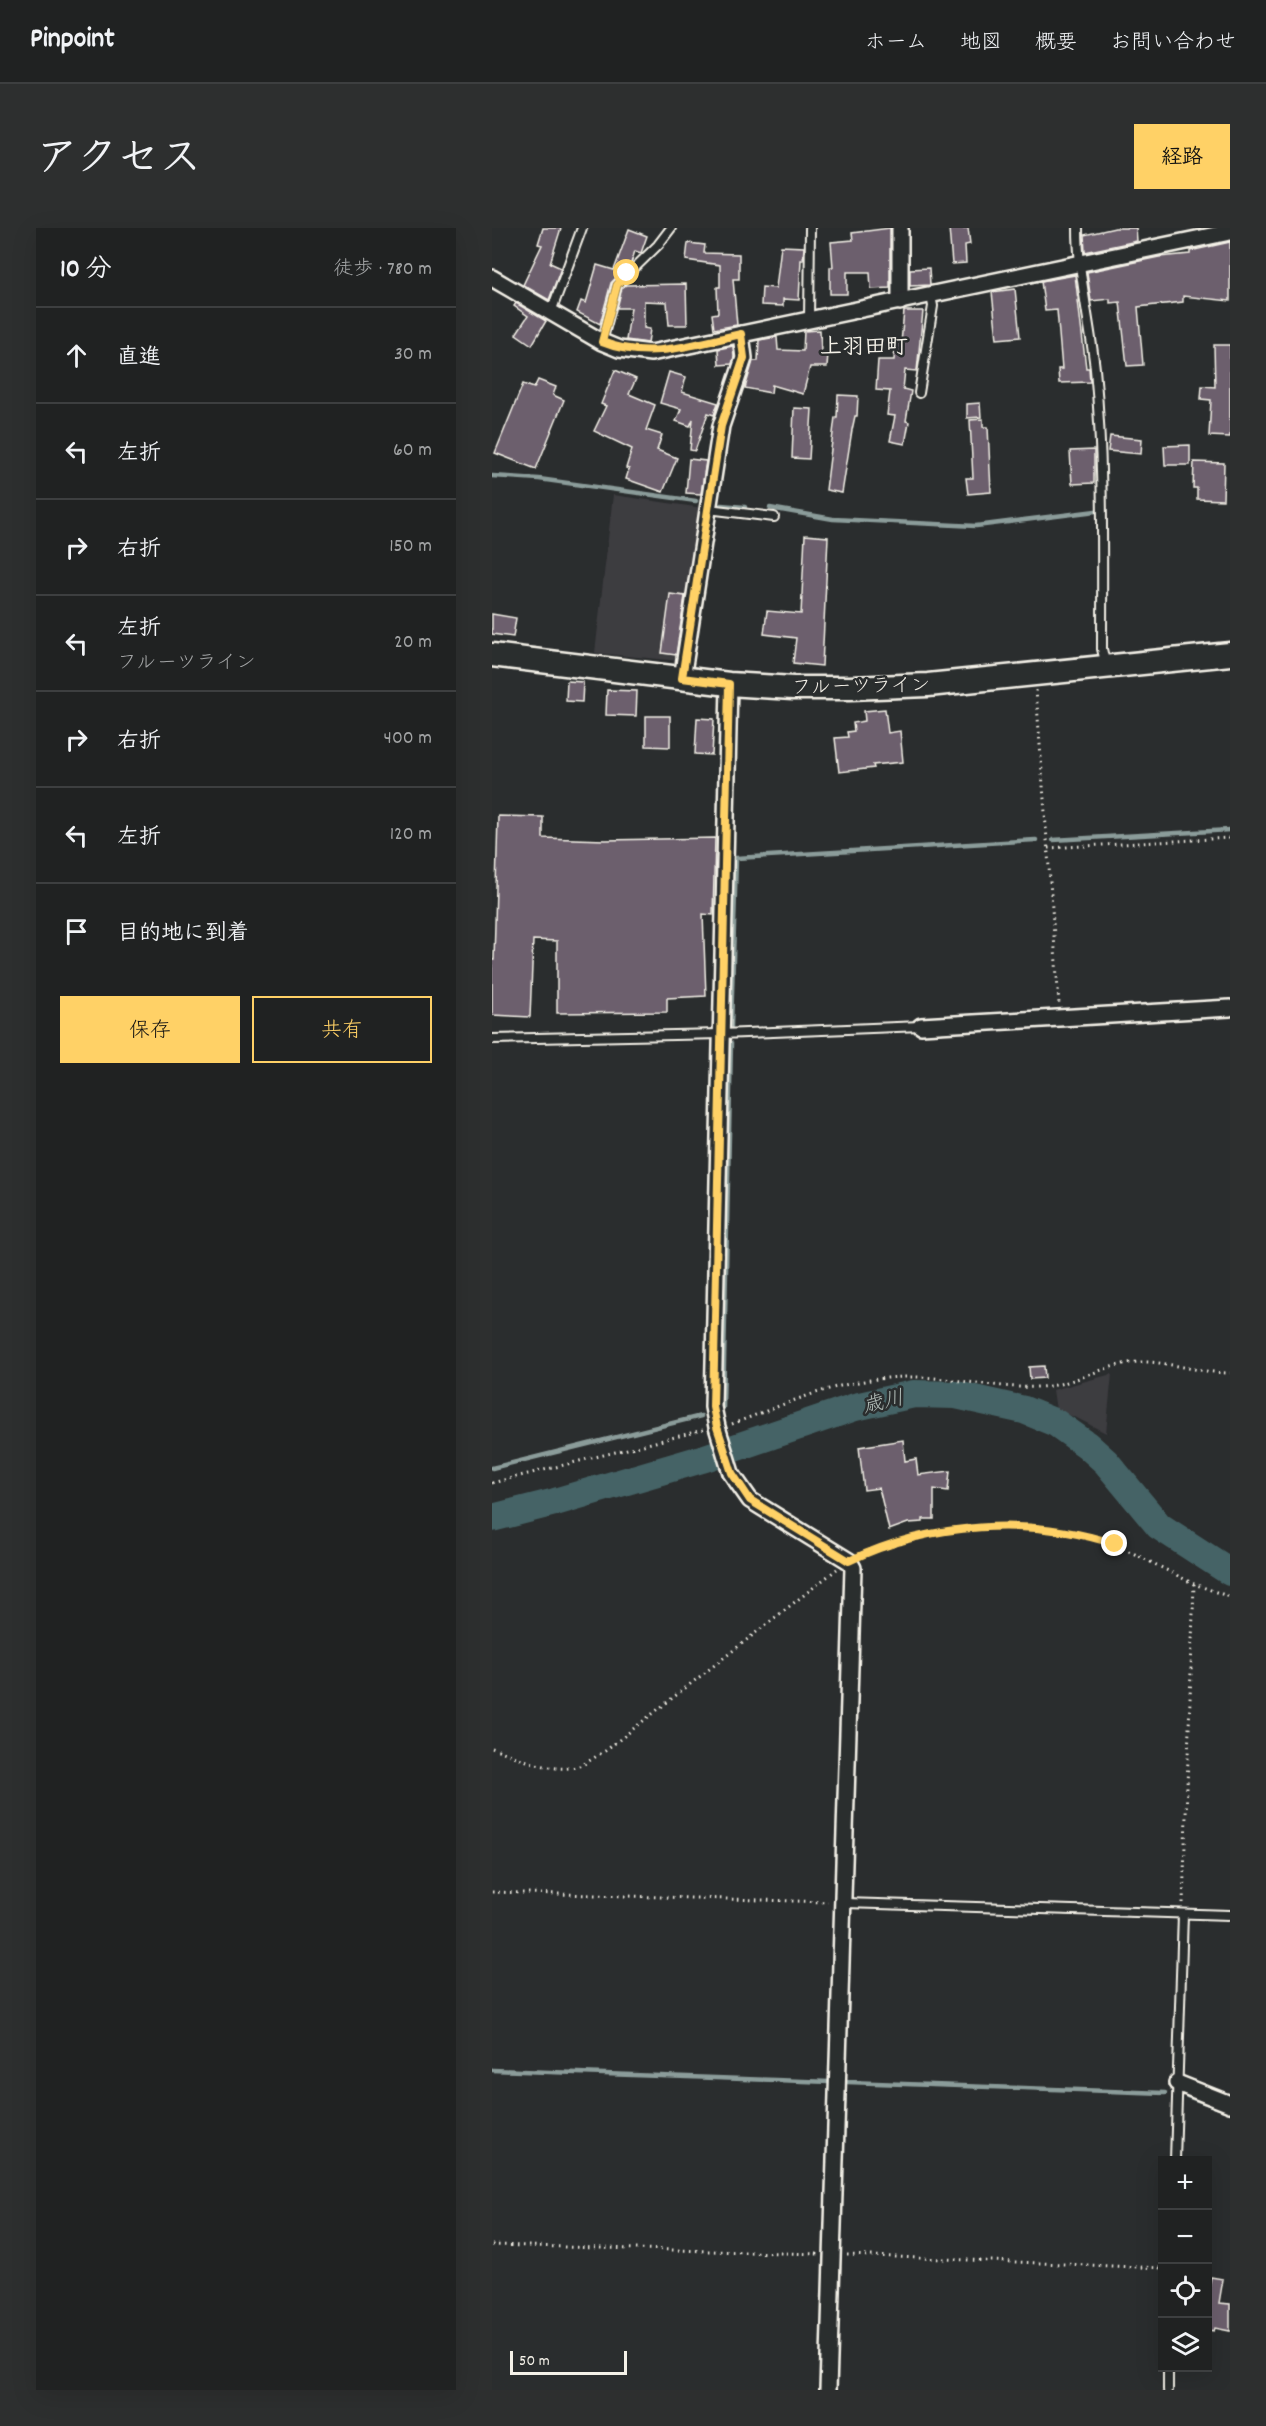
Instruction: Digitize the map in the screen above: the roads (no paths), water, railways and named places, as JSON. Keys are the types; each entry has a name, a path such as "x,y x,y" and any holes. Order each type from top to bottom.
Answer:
{"street":[{"path":"900,228 900,302"},
{"path":"492,278 602,342 619,349 651,352 931,296 1230,232"},
{"path":"682,678 721,426 744,358 741,334"},
{"name":"フルーツライン","path":"492,655 729,684 793,688 859,688 928,685 1230,654"},
{"path":"729,684 713,1407 732,1473 750,1500 849,1561 854,1568 828,2390"},
{"path":"921,1026 1230,1008"},
{"path":"1177,2083 1230,2104"}],"lane":[{"path":"551,312 582,228"},
{"path":"602,342 617,285 658,245 671,228"},
{"path":"809,320 810,228"},
{"path":"1078,228 1080,265 1095,369 1102,518 1102,650 1106,666"},
{"path":"919,393 933,306 931,296"},
{"path":"708,509 774,517"},
{"path":"492,1039 721,1034 921,1026"},
{"path":"845,1903 1230,1915"},
{"path":"1175,2156 1183,1914"},
{"path":"1168,2372 1168,2390"}],"waterway":[{"path":"492,476 539,479 696,501"},
{"path":"721,505 745,507"},
{"path":"770,508 833,519 976,526 1096,511"},
{"path":"1053,840 1230,830"},
{"path":"731,1027 736,858 1036,840"},
{"path":"723,1408 731,1043"},
{"name":"歳川","path":"492,1518 705,1458 855,1407 914,1394 956,1395 1024,1410 1056,1423 1106,1462 1159,1526 1230,1572"},
{"path":"492,1468 701,1416"},
{"path":"492,2070 830,2082"},
{"path":"847,2082 1165,2093"},
{"path":"1187,2096 1230,2112"}],"district":[{"name":"上羽田町","path":"864,345"}]}
